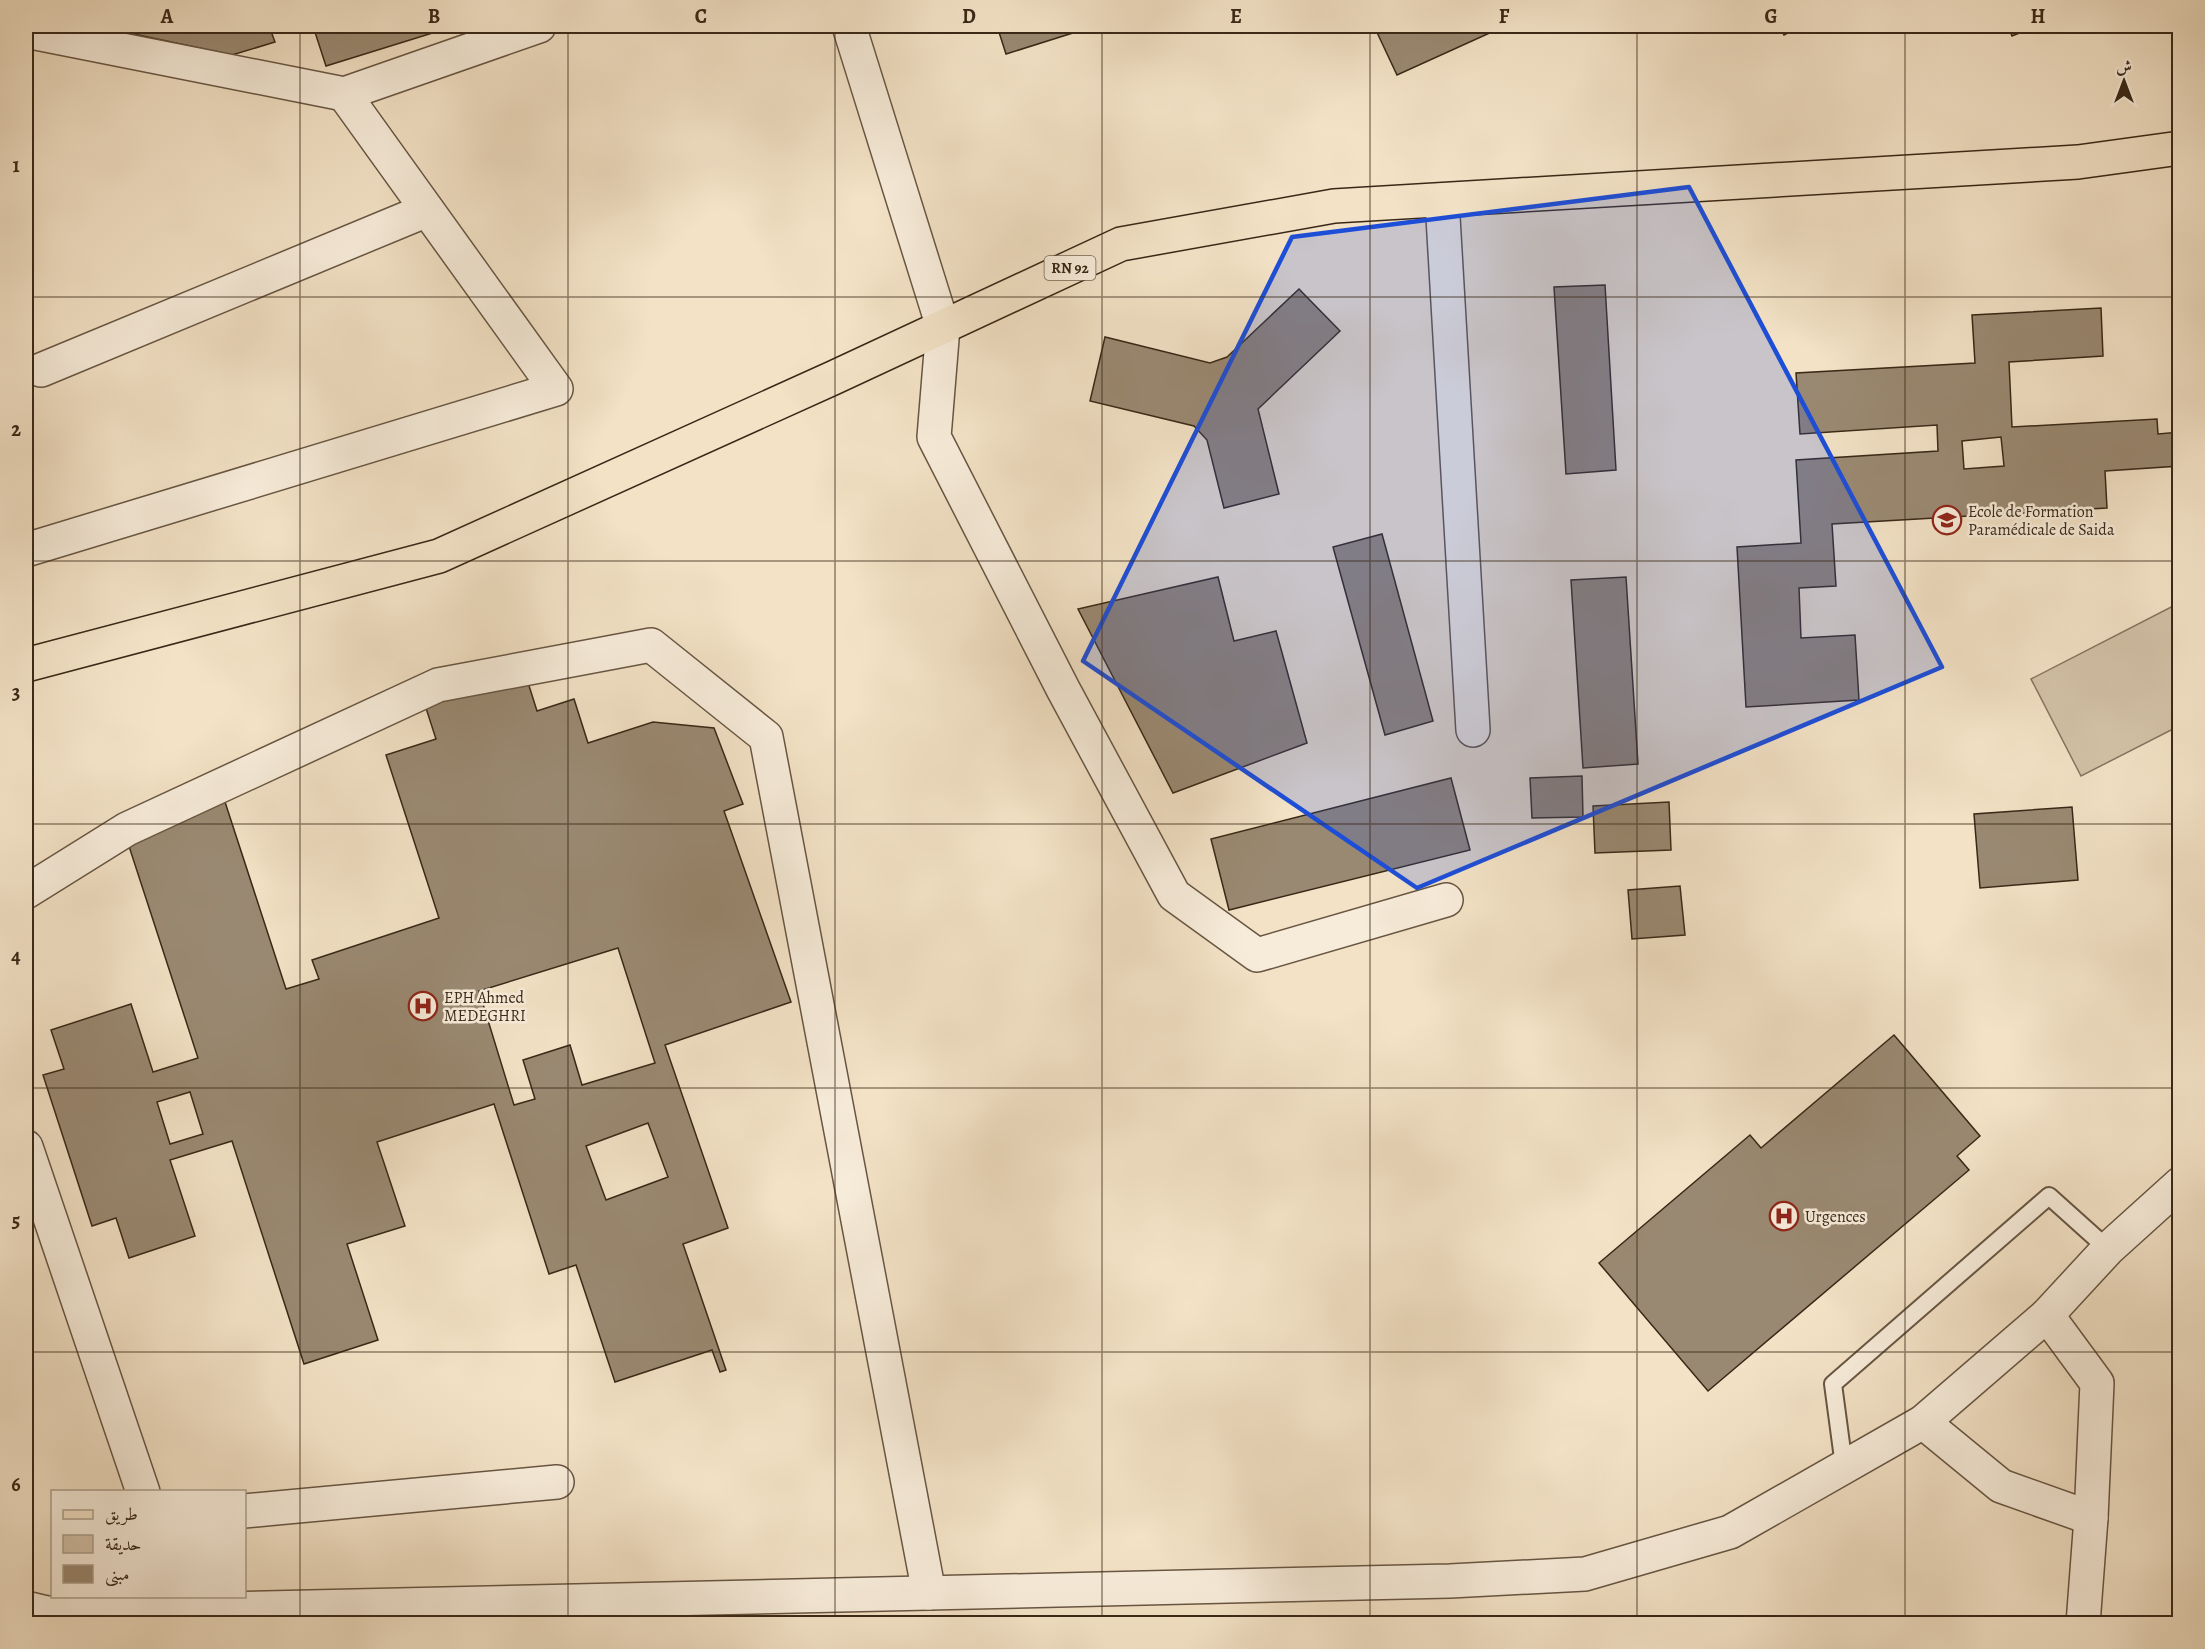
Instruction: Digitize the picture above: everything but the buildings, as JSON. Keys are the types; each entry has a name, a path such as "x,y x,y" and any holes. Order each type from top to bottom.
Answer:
{"main road":[{"name":"RN 92","path":"26,665 439,556 1121,244 1334,206 2078,162 2180,148"}],"street":[{"path":"26,31 96,35 344,94 539,26"},
{"path":"849,26 943,327 934,437 1063,689 1174,895 1257,955 1446,900"},
{"path":"26,550 556,389 344,94"},
{"path":"1442,200 1473,730"},
{"path":"41,370 427,210"},
{"path":"26,892 128,829 438,685 651,645 766,737 929,1593"},
{"path":"26,1148 143,1490"},
{"path":"26,1608 89,1618 929,1593 1450,1581 1586,1575 1730,1532 1923,1422 2047,1315 2108,1249 2180,1184"},
{"path":"2047,1315 2097,1383 2091,1518 2083,1623"},
{"path":"1923,1422 2001,1486 2091,1518"},
{"path":"246,1511 557,1482"}],"lane":[{"path":"1844,1466 1833,1384 2049,1196 2108,1249"}],"highlighted area":[{"path":"1689,187 1942,667 1417,888 1083,661 1292,237"}],"green space":[{"path":"2179,603 2179,726 2081,776 2031,679"}],"place":[{"name":"Ecole de Formation Paramédicale de Saida","path":"1947,520"},
{"name":"EPH Ahmed MEDEGHRI","path":"423,1006"},
{"name":"Urgences","path":"1784,1216"}]}
